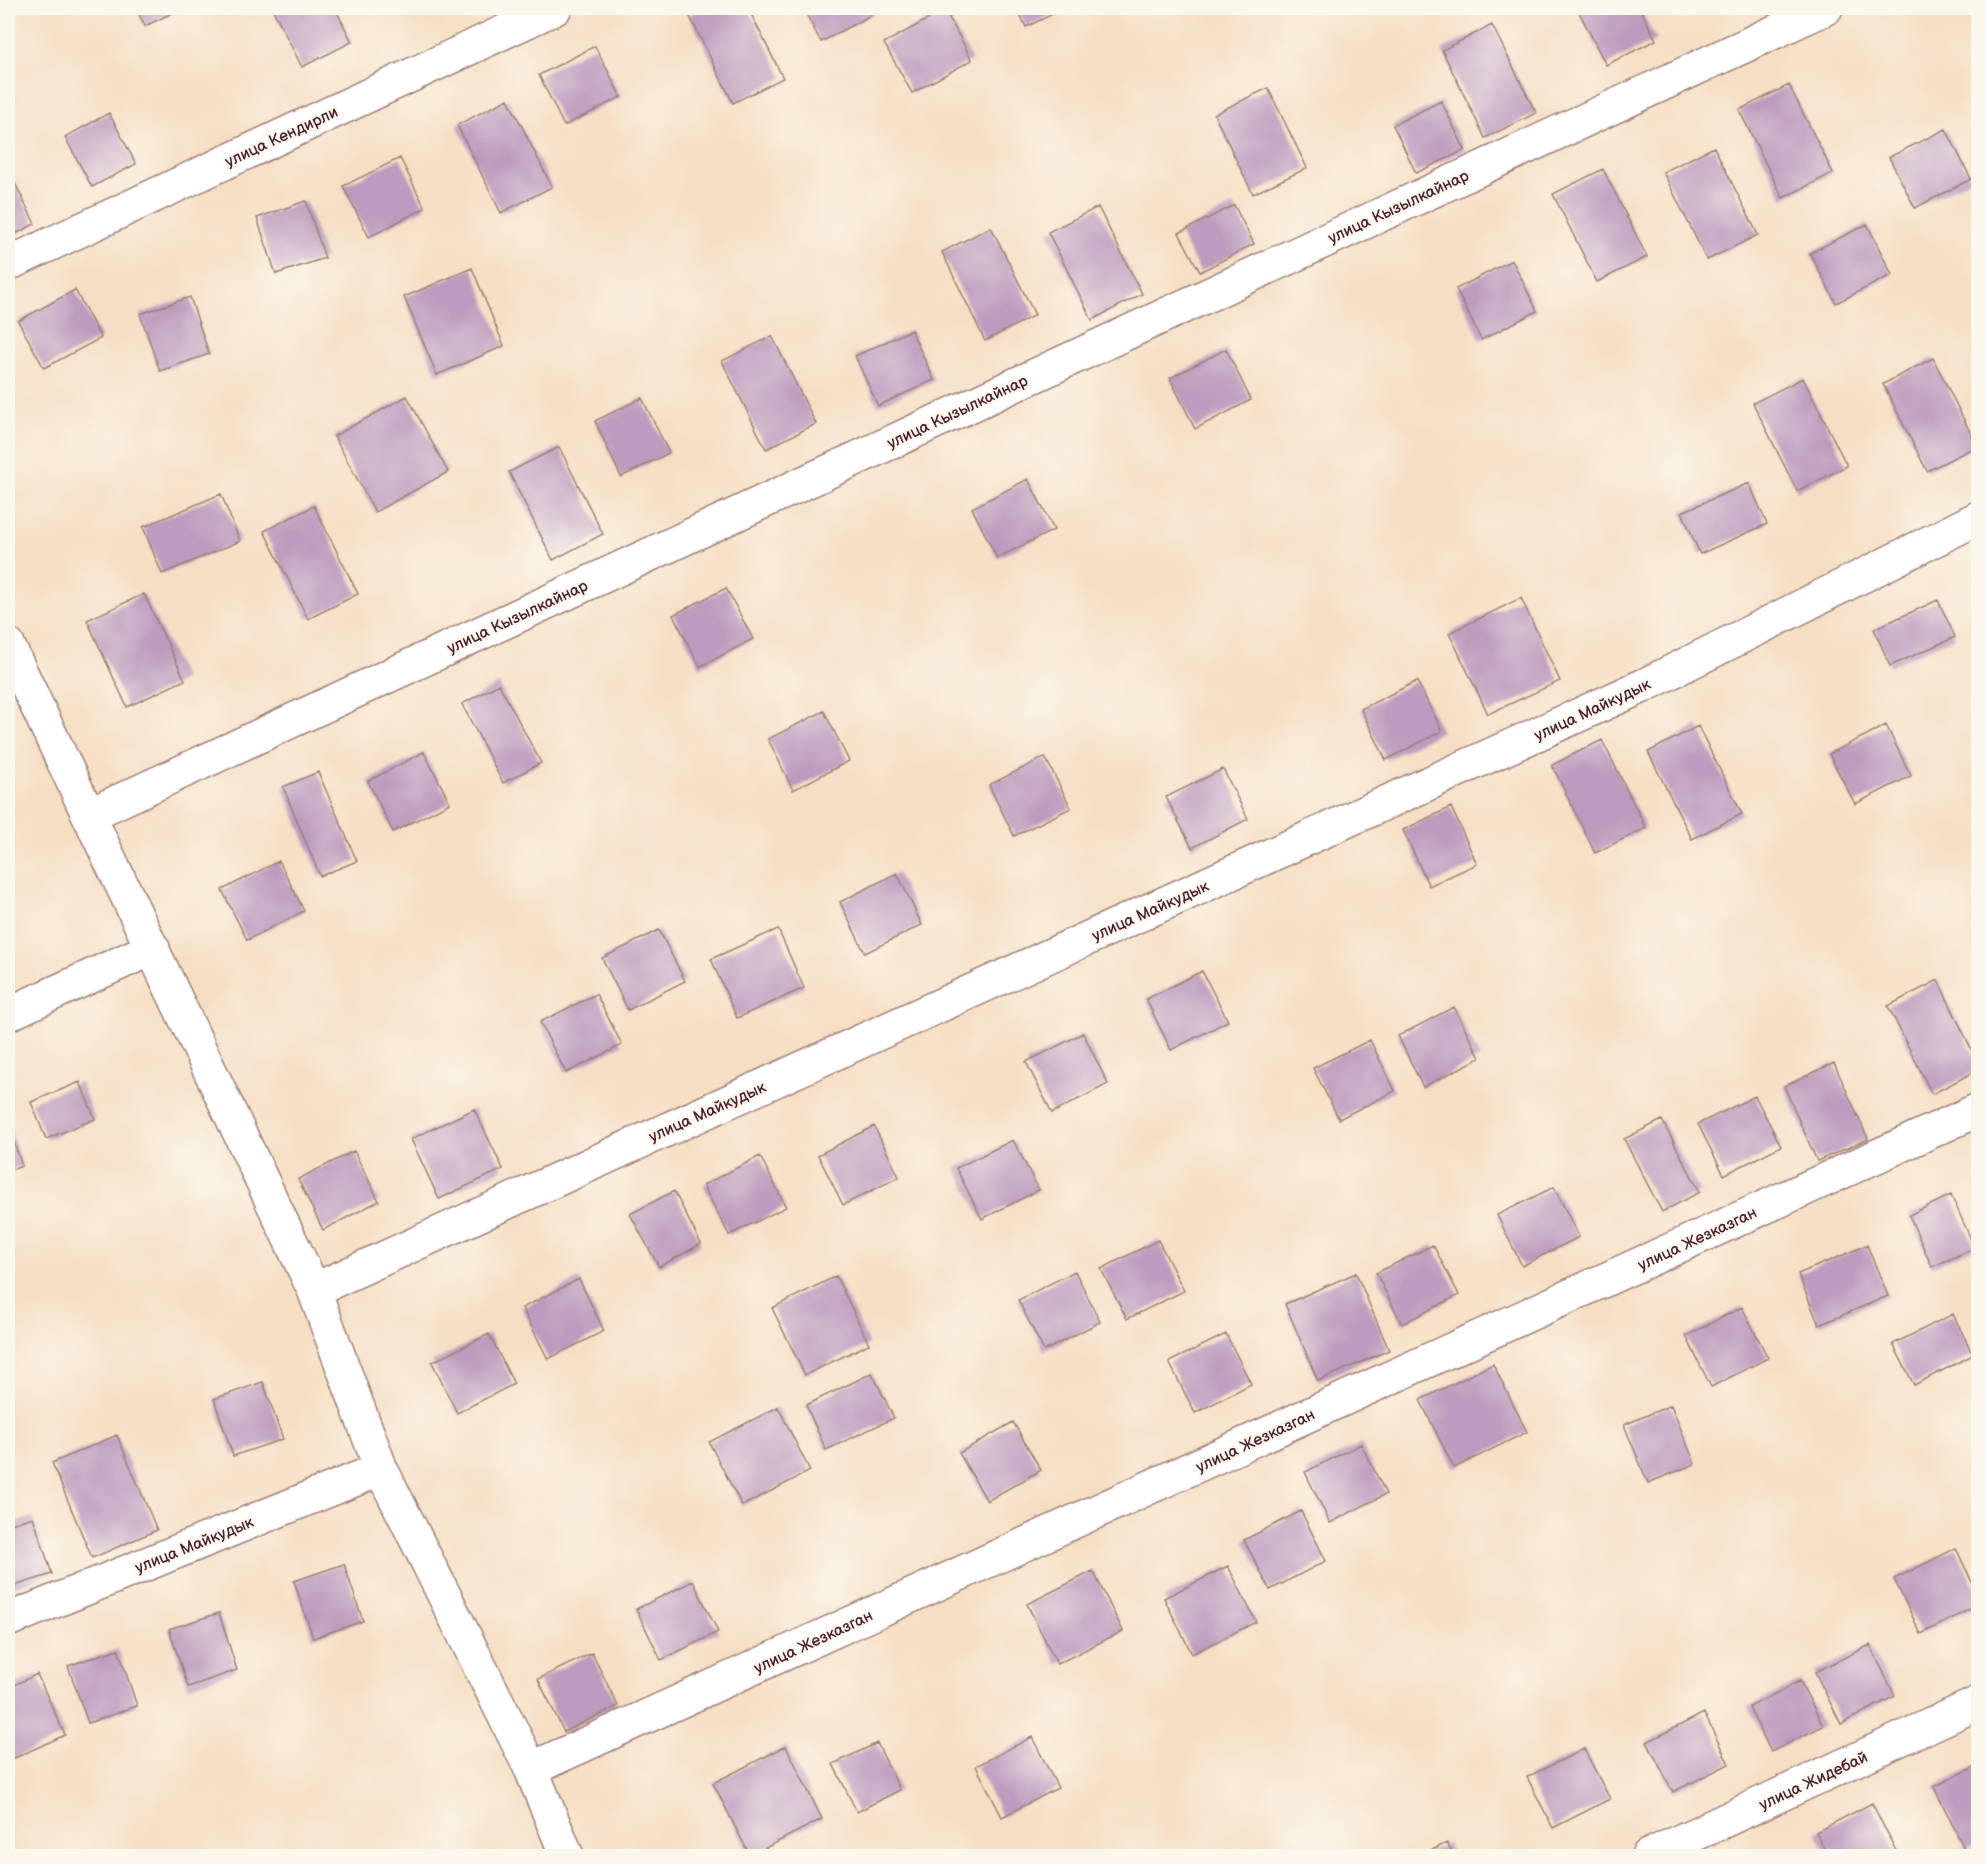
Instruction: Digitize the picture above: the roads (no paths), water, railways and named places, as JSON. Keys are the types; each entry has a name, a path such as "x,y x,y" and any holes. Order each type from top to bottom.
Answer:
{"street":[{"name":"улица Кендирли","path":"8,264 555,8"},
{"name":"улица Кызылкайнар","path":"89,815 1826,8"},
{"name":"улица Майкудык","path":"315,1290 1645,685 1978,518"},
{"path":"8,645 315,1290 381,1468 531,1769 567,1857"},
{"path":"8,1014 153,948"},
{"name":"улица Жезказган","path":"531,1769 1978,1110"},
{"name":"улица Майкудык","path":"8,1620 381,1468"},
{"name":"улица Жидебай","path":"1648,1857 1978,1703"}]}
